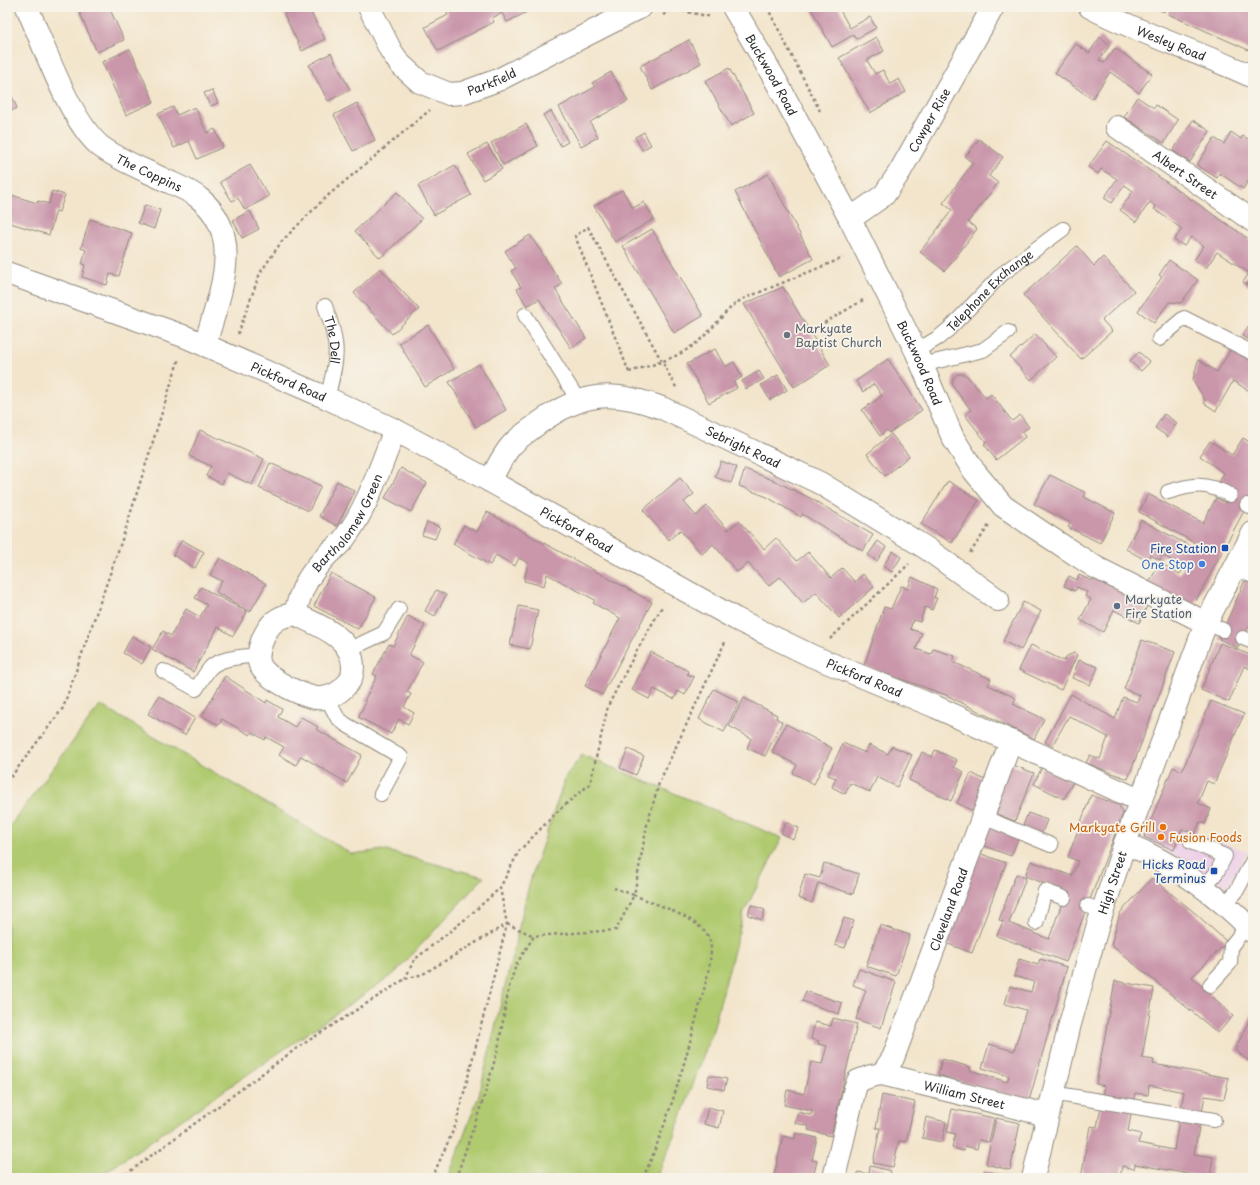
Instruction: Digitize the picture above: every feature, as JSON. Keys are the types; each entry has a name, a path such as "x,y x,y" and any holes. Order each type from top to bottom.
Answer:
{"street":[{"name":"The Coppins","path":"27,7 73,111 100,145 125,161 199,198 213,212 220,224 225,239 227,255 217,303 196,341"},
{"name":"Parkfield","path":"369,7 391,51 400,64 420,82 433,89 449,94 462,93 498,80 641,7"},
{"name":"Cowper Rise","path":"850,219 884,195 899,173 992,7"},
{"name":"Wesley Road","path":"1090,7 1109,17 1253,77"},
{"name":"Buckwood Road","path":"738,15 776,81 850,219 919,358 938,408 953,438 974,471 1003,506 1095,567 1215,626"},
{"name":"Albert Street","path":"1117,127 1253,221"},
{"name":"Pickford Road","path":"7,273 196,341 327,398 395,430 490,481 736,619 812,656 936,707 1141,801"},
{"name":"Sebright Road","path":"490,481 510,447 520,437 549,416 578,400 594,397 616,396 637,398 662,408 820,483 926,548 998,600"},
{"name":"Bartholomew Green","path":"295,614 298,599 306,580 314,568 346,537 359,515 395,430"},
{"name":"High Street","path":"1033,1178 1070,1024 1095,908 1125,843 1141,801 1215,626 1244,572 1253,533"},
{"path":"295,614 336,635 348,650 353,663 350,681 338,694 327,698 317,699 307,697 271,678 263,671 259,663 258,655 267,632 274,622 284,616 295,614"},
{"name":"Cleveland Road","path":"882,1074 893,1058 1011,741"},
{"path":"1125,843 1154,856 1204,887 1250,929"},
{"path":"834,1178 858,1082 871,1076 882,1074"},
{"name":"William Street","path":"882,1074 1047,1115"}],"lane":[{"name":"Telephone Exchange","path":"919,358 1002,274 1064,229"},
{"name":"The Dell","path":"325,306 336,344 336,365 327,398"},
{"path":"525,314 578,400"},
{"path":"1159,339 1184,318 1253,353"},
{"path":"919,358 983,350 1008,332"},
{"path":"1168,492 1190,486 1206,485 1230,495"},
{"path":"348,650 384,633 399,609"},
{"path":"164,671 196,689 215,664 226,660 258,655"},
{"path":"327,698 337,717 345,724 401,757 381,794"},
{"path":"983,817 1051,845"},
{"path":"1191,842 1226,856 1204,887"},
{"path":"1224,904 1236,892 1253,860"},
{"path":"1036,923 1045,891 1064,898"},
{"path":"1210,985 1230,963 1231,946 1250,929"},
{"path":"1052,1094 1214,1120"}],"path":[{"path":"672,7 673,9 738,15"},
{"path":"230,355 260,274 282,241 325,198 449,94"},
{"path":"629,372 575,236 588,227 677,390"},
{"path":"623,375 663,363 690,348 716,326 732,306 743,298 865,249"},
{"path":"818,326 884,288"},
{"path":"7,782 63,708 125,531 196,341"},
{"path":"957,571 1003,506"},
{"path":"812,656 926,548"},
{"path":"405,979 414,960 468,917 500,888 519,851 559,810 590,784 608,706 636,652 675,584"},
{"path":"507,924 534,936 616,930 634,895 647,825 659,783 736,619"},
{"path":"432,1178 456,1124 507,924 500,888"},
{"path":"614,888 634,895 699,925 710,941 709,971 683,1070 643,1178"},
{"path":"121,1178 297,1048 405,979 424,974 507,924"},
{"path":"456,1178 484,1097 498,1050 509,987 516,965 534,936"}],"shaded area":[{"path":"1150,817 1248,852 1227,887 1142,837"}],"green space":[{"path":"100,705 352,854 383,850 484,877 395,973 97,1178 7,1178 7,830"},
{"path":"582,755 782,838 744,912 713,1030 672,1141 656,1178 448,1178 479,1095 530,881 566,776"}],"building":[{"path":"77,7 109,7 124,40 97,52"},
{"path":"298,7 308,7 325,39 302,51 284,14"},
{"path":"444,7 527,7 529,11 507,22 502,13 492,18 494,22 438,51 425,27 448,15"},
{"path":"810,7 838,7 850,28 870,17 876,28 856,39 853,35 832,47"},
{"path":"1155,7 1166,7 1164,12"},
{"path":"1171,7 1253,7 1253,52 1168,14"},
{"path":"876,37 884,51 867,60 875,74 883,70 890,84 899,79 906,92 870,113 839,58"},
{"path":"1100,37 1110,45 1099,60 1104,63 1115,48 1152,74 1139,93 1110,72 1092,99 1055,73 1076,44 1089,53"},
{"path":"689,40 701,63 652,90 640,66"},
{"path":"130,49 154,102 126,115 102,62"},
{"path":"331,53 350,90 328,101 309,65"},
{"path":"729,68 754,113 731,126 705,81"},
{"path":"611,72 628,101 590,122 598,137 581,146 559,107 595,87 592,83"},
{"path":"7,85 17,108 7,113"},
{"path":"212,90 218,103 210,106 204,93"},
{"path":"1137,97 1154,108 1156,105 1178,120 1164,143 1124,117"},
{"path":"357,103 375,140 353,151 334,115"},
{"path":"173,107 177,115 195,107 207,133 215,129 223,147 197,159 189,141 174,148 158,114"},
{"path":"551,111 568,142 561,146 543,115"},
{"path":"1193,120 1210,131 1190,162 1173,151"},
{"path":"526,124 538,146 503,165 491,143"},
{"path":"644,132 651,145 642,150 635,137"},
{"path":"1231,132 1241,139 1243,136 1253,142 1253,173 1243,189 1219,173 1217,178 1197,165 1214,138 1224,144"},
{"path":"979,139 1003,157 989,176 998,183 968,222 977,229 945,271 920,252 952,210 943,203 973,163 965,157"},
{"path":"1107,141 1253,242 1253,289 1243,282 1249,273 1217,252 1206,268 1194,260 1204,246 1191,237 1184,246 1174,240 1182,229 1154,209 1156,207 1150,202 1136,222 1120,210 1133,191 1125,185 1112,203 1104,198 1117,179 1101,169 1098,174 1088,167"},
{"path":"487,144 502,169 483,180 468,154"},
{"path":"250,165 269,196 245,210 238,198 232,201 220,182"},
{"path":"455,165 471,195 434,215 418,186"},
{"path":"768,174 813,259 779,277 735,192"},
{"path":"622,190 633,208 644,202 654,219 615,242 594,206"},
{"path":"52,191 65,195 59,212 56,211 49,235 7,222 8,194 37,203 38,201 49,204"},
{"path":"397,192 422,219 380,258 355,231"},
{"path":"145,205 160,210 154,229 138,223"},
{"path":"250,211 259,229 242,238 233,220"},
{"path":"90,219 132,233 119,276 110,274 107,285 82,277 85,265 82,264 86,250 81,248"},
{"path":"652,229 703,316 674,333 623,246"},
{"path":"530,235 562,284 555,289 586,338 571,348 539,299 527,306 517,289 521,287 511,271 516,268 505,251"},
{"path":"1077,246 1094,266 1103,257 1134,291 1102,320 1112,331 1081,359 1023,295"},
{"path":"1169,260 1198,280 1181,303 1169,302 1154,323 1138,311 1162,277 1159,275"},
{"path":"380,268 419,309 392,334 354,293"},
{"name":"Markyate Baptist Church","path":"783,287 830,365 794,387 744,304"},
{"path":"1253,319 1253,342 1242,336"},
{"path":"428,325 454,369 425,387 399,343"},
{"path":"1035,334 1056,357 1031,380 1010,357"},
{"path":"715,349 725,367 734,362 742,377 734,382 737,388 709,403 687,364"},
{"path":"1231,349 1253,362 1253,389 1251,392 1233,381 1216,411 1204,403 1205,400 1193,380 1198,360 1217,372"},
{"path":"1139,352 1150,362 1141,371 1130,361"},
{"path":"888,359 922,410 889,433 887,430 880,436 862,410 882,396 874,384 863,392 856,381"},
{"path":"479,364 506,410 476,427 449,382"},
{"path":"759,371 764,379 746,389 742,381"},
{"path":"958,374 964,374 968,377 986,398 991,394 1012,421 1020,415 1029,427 1022,432 1025,437 996,460 984,444 986,442 965,415 971,410 954,388 952,383 954,377"},
{"path":"778,375 787,390 770,400 761,385"},
{"path":"1164,414 1177,423 1168,437 1155,428"},
{"path":"200,430 264,459 252,485 227,473 222,484 206,476 211,466 189,456"},
{"path":"891,434 909,456 885,476 867,454"},
{"path":"1243,438 1253,444 1253,494 1192,608 1148,584 1160,563 1180,574 1184,567 1162,555 1160,560 1150,555 1147,561 1126,549 1141,520 1194,548 1197,544 1139,512 1148,494 1203,523 1216,498 1226,503 1233,489 1219,482 1224,473 1200,456 1210,441 1232,455"},
{"path":"721,461 737,467 731,483 715,477"},
{"path":"270,463 321,486 309,511 259,488"},
{"path":"401,468 427,483 411,512 385,498"},
{"path":"745,469 775,481 810,498 873,535 863,551 802,514 801,517 767,497 739,486"},
{"path":"1050,475 1086,493 1084,497 1115,513 1100,543 1068,527 1071,523 1034,504"},
{"path":"680,478 694,494 684,502 696,516 707,506 728,530 739,521 764,549 776,538 797,561 808,552 831,578 842,568 855,582 863,574 874,587 839,618 816,592 803,603 780,577 769,586 748,563 737,572 713,544 702,554 680,530 669,540 643,510"},
{"path":"337,481 355,491 337,526 319,516"},
{"path":"948,481 979,500 952,543 921,524"},
{"path":"487,512 652,602 602,695 585,686 620,618 593,603 595,600 547,574 544,586 524,581 528,563 519,558 515,566 496,555 490,565 453,544 464,525 477,532"},
{"path":"427,522 440,527 435,539 422,535"},
{"path":"182,540 204,552 195,568 173,555"},
{"path":"878,541 886,547 877,561 868,555"},
{"path":"893,551 901,557 892,572 883,566"},
{"path":"220,558 266,584 250,612 216,592 222,581 210,575"},
{"path":"331,573 376,597 358,629 314,606"},
{"name":"Markyate Fire Station","path":"1079,575 1092,581 1095,575 1149,602 1139,623 1114,610 1103,632 1080,620 1091,599 1085,596 1087,592 1077,587 1075,591 1064,586 1069,576 1077,580"},
{"path":"912,577 937,589 934,598 937,598 932,610 925,607 920,622 913,620 910,629 922,633 916,649 931,654 933,649 955,656 953,662 991,679 988,685 1016,698 1013,704 1044,719 1034,739 946,695 864,666 884,607 891,609 901,586 908,589"},
{"path":"1246,578 1253,581 1253,619 1238,648 1219,639"},
{"path":"201,587 247,612 233,636 218,627 193,672 152,649 163,631 171,636 186,609 200,617 207,605 195,598"},
{"path":"436,590 446,595 435,616 425,611"},
{"path":"1023,602 1041,611 1021,650 1003,641"},
{"path":"519,606 538,610 530,649 510,645"},
{"path":"408,616 425,625 409,655 423,662 407,692 411,694 404,707 414,713 408,724 399,719 391,734 358,717 366,702 364,701 377,676 373,674 389,644 393,646"},
{"path":"132,636 151,647 142,664 123,653"},
{"path":"1142,640 1175,652 1128,779 1086,763 1090,755 1100,759 1108,737 1069,716 1052,746 1045,742 1071,694 1115,719 1123,697 1137,702 1140,695 1124,689"},
{"path":"1220,643 1253,656 1253,670 1244,666 1229,702 1201,690"},
{"path":"1031,645 1064,661 1067,656 1074,653 1077,655 1061,690 1019,670"},
{"path":"651,652 688,671 687,674 694,677 685,695 678,691 674,699 654,689 649,699 632,690"},
{"path":"1079,660 1098,667 1090,685 1072,678"},
{"path":"225,676 266,703 267,700 282,709 278,717 295,727 301,717 318,727 316,729 362,755 347,783 301,756 296,765 279,755 284,747 266,737 265,740 252,732 250,735 222,719 219,725 202,716"},
{"path":"714,689 739,702 724,732 699,719"},
{"path":"159,696 195,718 185,735 148,714"},
{"path":"744,698 777,715 776,718 782,722 765,756 747,748 751,738 729,726"},
{"path":"1211,701 1244,714 1214,784 1207,781 1198,803 1211,809 1205,824 1200,822 1195,834 1182,829 1174,850 1144,837 1173,767 1182,771"},
{"path":"786,724 832,748 814,784 793,773 797,765 772,752"},
{"path":"843,743 865,753 869,745 888,754 892,746 912,755 897,787 877,777 870,792 850,783 845,794 832,787 836,778 828,775"},
{"path":"628,749 644,756 636,775 620,768"},
{"path":"935,750 957,760 954,767 964,772 951,801 909,780 922,752 932,757"},
{"path":"1010,764 1034,773 1015,821 991,812"},
{"path":"1042,767 1073,782 1064,799 1034,784"},
{"path":"971,773 989,782 975,812 957,803"},
{"path":"1091,795 1119,805 1123,813 1066,962 997,936 1003,921 999,920 1016,874 1026,878 1009,923 1049,939 1066,892 1025,876 1031,861 1072,876 1078,861 1068,857"},
{"path":"1028,813 1047,820 1041,835 1022,828"},
{"path":"786,822 799,828 793,839 781,833"},
{"path":"986,824 1019,837 1011,856 979,844"},
{"path":"976,852 1006,863 972,953 943,942"},
{"path":"824,863 859,874 853,894 818,883 812,903 798,898 805,874 820,878"},
{"path":"1152,878 1195,913 1227,942 1192,977 1233,1016 1218,1033 1111,945 1120,913"},
{"path":"751,905 765,910 762,920 748,915"},
{"path":"844,918 854,921 845,948 835,945"},
{"path":"880,925 910,935 896,976 866,966"},
{"path":"1019,959 1038,965 1040,959 1067,967 1029,1101 938,1075 942,1059 970,1067 970,1070 1007,1082 1009,1076 982,1068 989,1044 1014,1051 1026,1010 1005,1004 1010,986 1031,992 1034,982 1014,976"},
{"path":"859,969 896,982 881,1028 856,1019 866,990 853,985"},
{"path":"1115,981 1154,988 1142,1058 1154,1060 1153,1064 1229,1078 1224,1099 1205,1096 1194,1154 1213,1157 1210,1178 1135,1164 1134,1169 1122,1166 1120,1178 1081,1178 1090,1126 1097,1127 1105,1086 1096,1084","holes":["1149,1085 1184,1092 1174,1150 1138,1143 1141,1134 1128,1131 1135,1093 1148,1095"]},
{"path":"806,991 842,1003 839,1014 802,1001"},
{"path":"1253,1012 1253,1056 1250,1062 1235,1050"},
{"path":"833,1018 857,1024 831,1136 808,1130 809,1126 795,1123 798,1112 811,1115 812,1111 784,1105 787,1090 804,1094 811,1062 822,1064 827,1046 818,1044 819,1041 811,1039 815,1022 831,1026"},
{"path":"709,1075 727,1079 724,1090 707,1086"},
{"path":"882,1095 915,1102 906,1142 899,1141 893,1167 873,1163 880,1128 876,1128"},
{"path":"708,1107 723,1111 719,1128 704,1124"},
{"path":"952,1109 994,1118 989,1142 979,1140 977,1149 965,1146 964,1151 952,1148 955,1134 947,1132"},
{"path":"926,1117 946,1122 942,1142 922,1138"},
{"path":"996,1118 1020,1123 1010,1170 986,1164"},
{"path":"796,1133 817,1138 812,1160 817,1161 813,1178 783,1178 774,1176 783,1136 795,1139"},
{"path":"870,1166 891,1171 889,1178 857,1178 858,1172 869,1174"},
{"path":"984,1171 1008,1176 1007,1178 982,1178"}],"place":[{"name":"Markyate Baptist Church","path":"787,335"},
{"name":"Fire Station","path":"1225,548"},
{"name":"One Stop","path":"1202,564"},
{"name":"Markyate Fire Station","path":"1117,606"},
{"name":"Markyate Grill","path":"1163,827"},
{"name":"Fusion Foods","path":"1161,837"},
{"name":"Hicks Road Terminus","path":"1214,871"}]}
